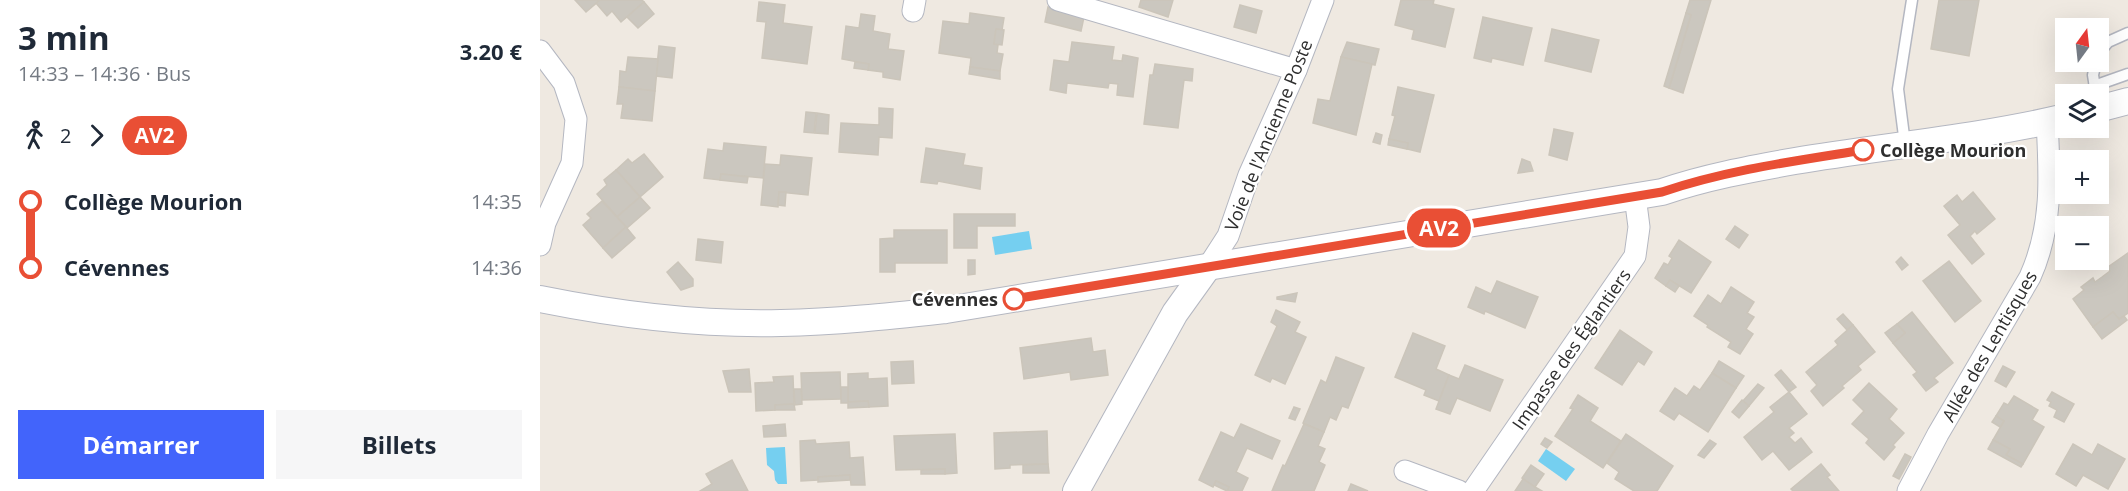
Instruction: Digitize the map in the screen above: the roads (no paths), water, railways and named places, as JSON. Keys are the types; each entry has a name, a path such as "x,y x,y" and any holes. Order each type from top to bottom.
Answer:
{"street":[{"path":"1058,0 1296,70"},
{"name":"Voie de l'Ancienne Poste","path":"1208,267 1228,236 1249,175 1296,70 1323,0"},
{"path":"540,51 564,83 576,119 572,163 545,223 540,245"},
{"path":"2109,99 2128,101"},
{"path":"540,299 617,313 700,322 780,323 859,320 946,310 1662,192 1729,172 2055,119"},
{"name":"Allée des Lentisques","path":"1908,491 1938,434 2036,264 2049,213 2055,132"},
{"name":"Impasse des Églantiers","path":"1473,491 1635,256 1639,227 1635,196"},
{"path":"1076,491 1175,313 1208,267"},
{"path":"1405,471 1459,491"}],"lane":[{"path":"1905,144 1898,88 1912,0"},
{"path":"2109,42 2128,33"},
{"path":"2109,88 2128,74"}],"water":[{"path":"1029,231 1032,249 995,255 992,237"},
{"path":"785,447 787,484 778,484 774,471 767,465 766,448"},
{"path":"1546,449 1575,469 1566,481 1538,461"}],"place":[{"name":"Collège Mourion","path":"1863,150"},
{"name":"Cévennes","path":"1014,299"}]}
